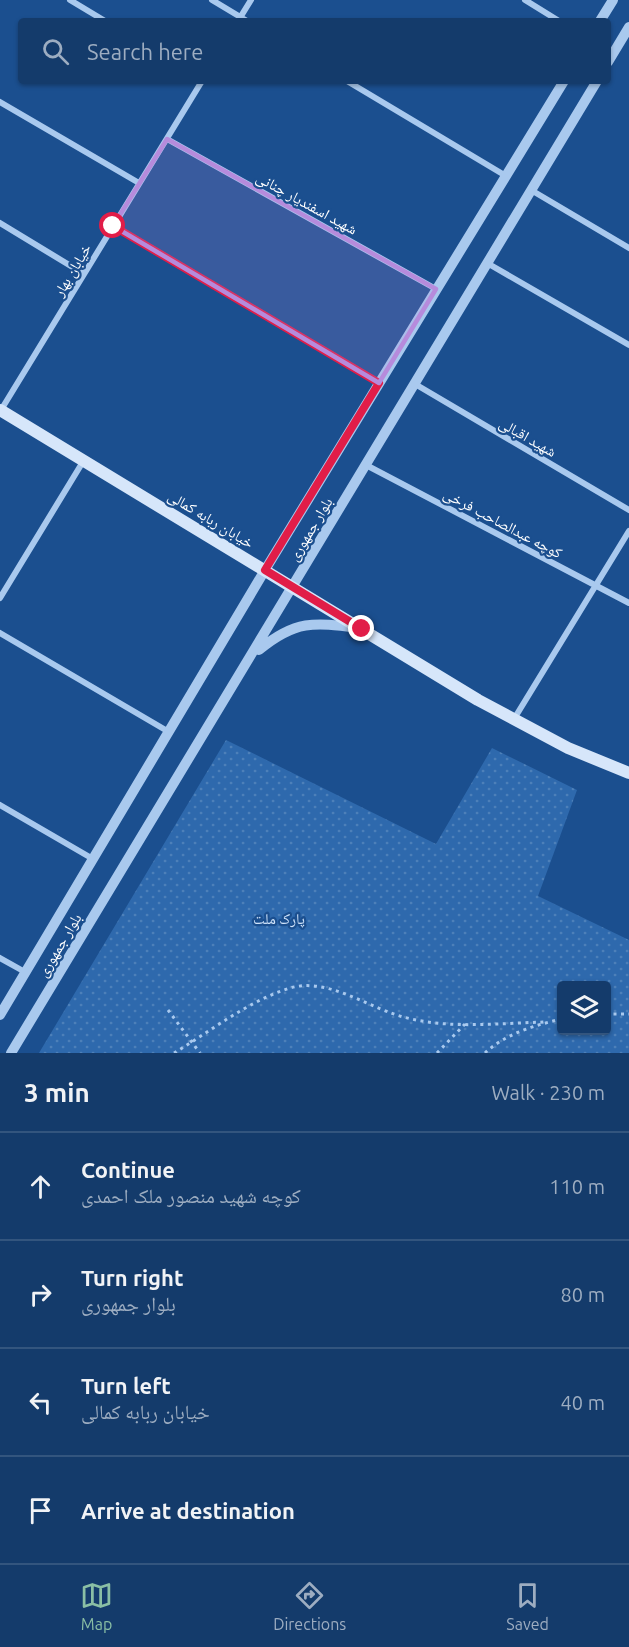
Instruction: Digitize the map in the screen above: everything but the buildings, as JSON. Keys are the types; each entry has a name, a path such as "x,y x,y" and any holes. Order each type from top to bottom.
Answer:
{"main road":[{"name":"خیابان ربابه کمالی","path":"0,410 478,699 568,748 629,773"}],"street":[{"path":"70,0 100,18"},
{"path":"212,0 239,18"},
{"path":"243,18 251,0"},
{"path":"525,0 554,18"},
{"path":"602,18 613,0"},
{"path":"611,57 629,27"},
{"name":"خیابان بهار","path":"0,410 200,84"},
{"path":"352,84 506,176"},
{"name":"بلوار جمهوری","path":"0,1015 265,570 562,84"},
{"name":"بلوار جمهوری","path":"11,1053 595,84"},
{"path":"0,102 139,183"},
{"name":"شهید اسفندیار چنانی","path":"166,139 436,289"},
{"path":"531,190 629,248"},
{"path":"0,223 84,274"},
{"path":"113,226 379,383"},
{"path":"487,263 629,345"},
{"name":"شهید اقبالی","path":"415,384 629,510"},
{"path":"0,598 84,460"},
{"name":"کوچه عبدالصاحب فرخی","path":"366,465 629,603"},
{"path":"514,719 629,531"},
{"path":"252,656 272,639 297,626 320,623 362,629"},
{"path":"0,633 169,732"},
{"path":"0,805 93,859"},
{"path":"0,958 25,972"}],"path":[{"path":"174,1053 249,1007 291,988 310,985 332,990 393,1014 436,1023 546,1022"},
{"path":"168,1010 200,1053"},
{"path":"611,1014 629,1014"},
{"path":"485,1053 497,1041 557,1020"},
{"path":"437,1053 465,1024"}],"highlighted area":[{"path":"167,139 436,289 379,383 113,226"}],"green space":[{"name":"پارک ملت","path":"226,740 436,844 492,748 577,790 538,896 629,940 629,1053 39,1053"}],"route":[{"path":"113,226 379,383 265,570 362,629"}]}
